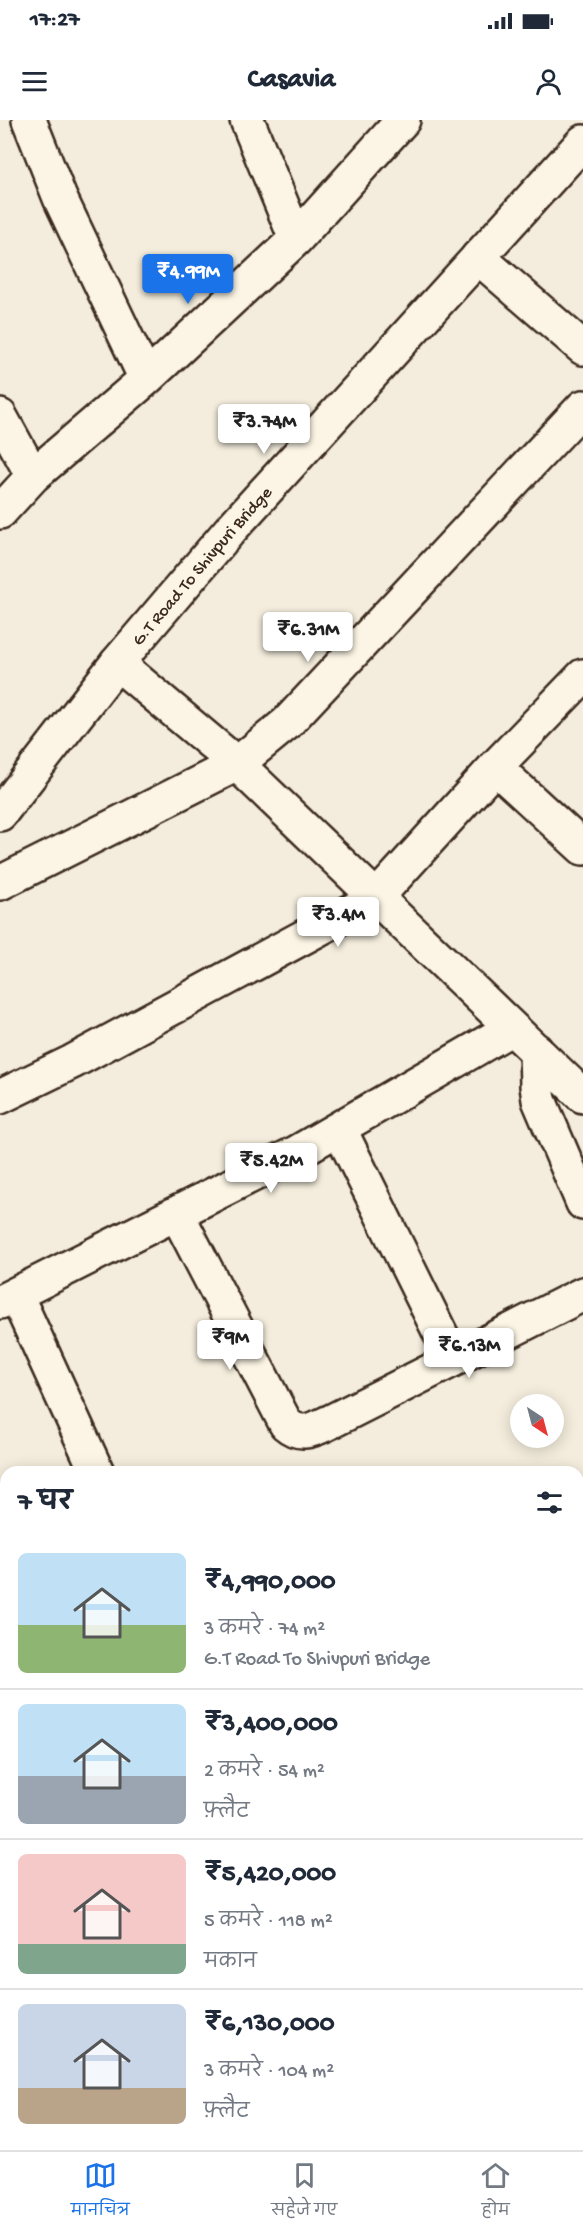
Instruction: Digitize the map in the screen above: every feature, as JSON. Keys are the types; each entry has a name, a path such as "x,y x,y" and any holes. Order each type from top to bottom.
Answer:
{"street":[{"path":"29,120 60,198 146,379"},
{"path":"246,120 296,239"},
{"path":"0,512 33,476 146,379 296,239 403,120"},
{"name":"G.T Road To Shivpuri Bridge","path":"0,814 117,663 231,529 583,142"},
{"path":"478,256 583,348"},
{"path":"0,883 237,764 266,742 294,716 583,407"},
{"path":"0,416 33,476"},
{"path":"117,663 237,764 583,1096"},
{"path":"0,1097 72,1062 376,898 495,767 583,676"},
{"path":"495,767 583,848"},
{"path":"94,1466 8,1299 177,1214 339,1128 512,1028"},
{"path":"536,1050 539,1100 583,1203"},
{"path":"339,1128 453,1359"},
{"path":"177,1214 286,1424 294,1431 304,1432 324,1425 583,1294"}]}
